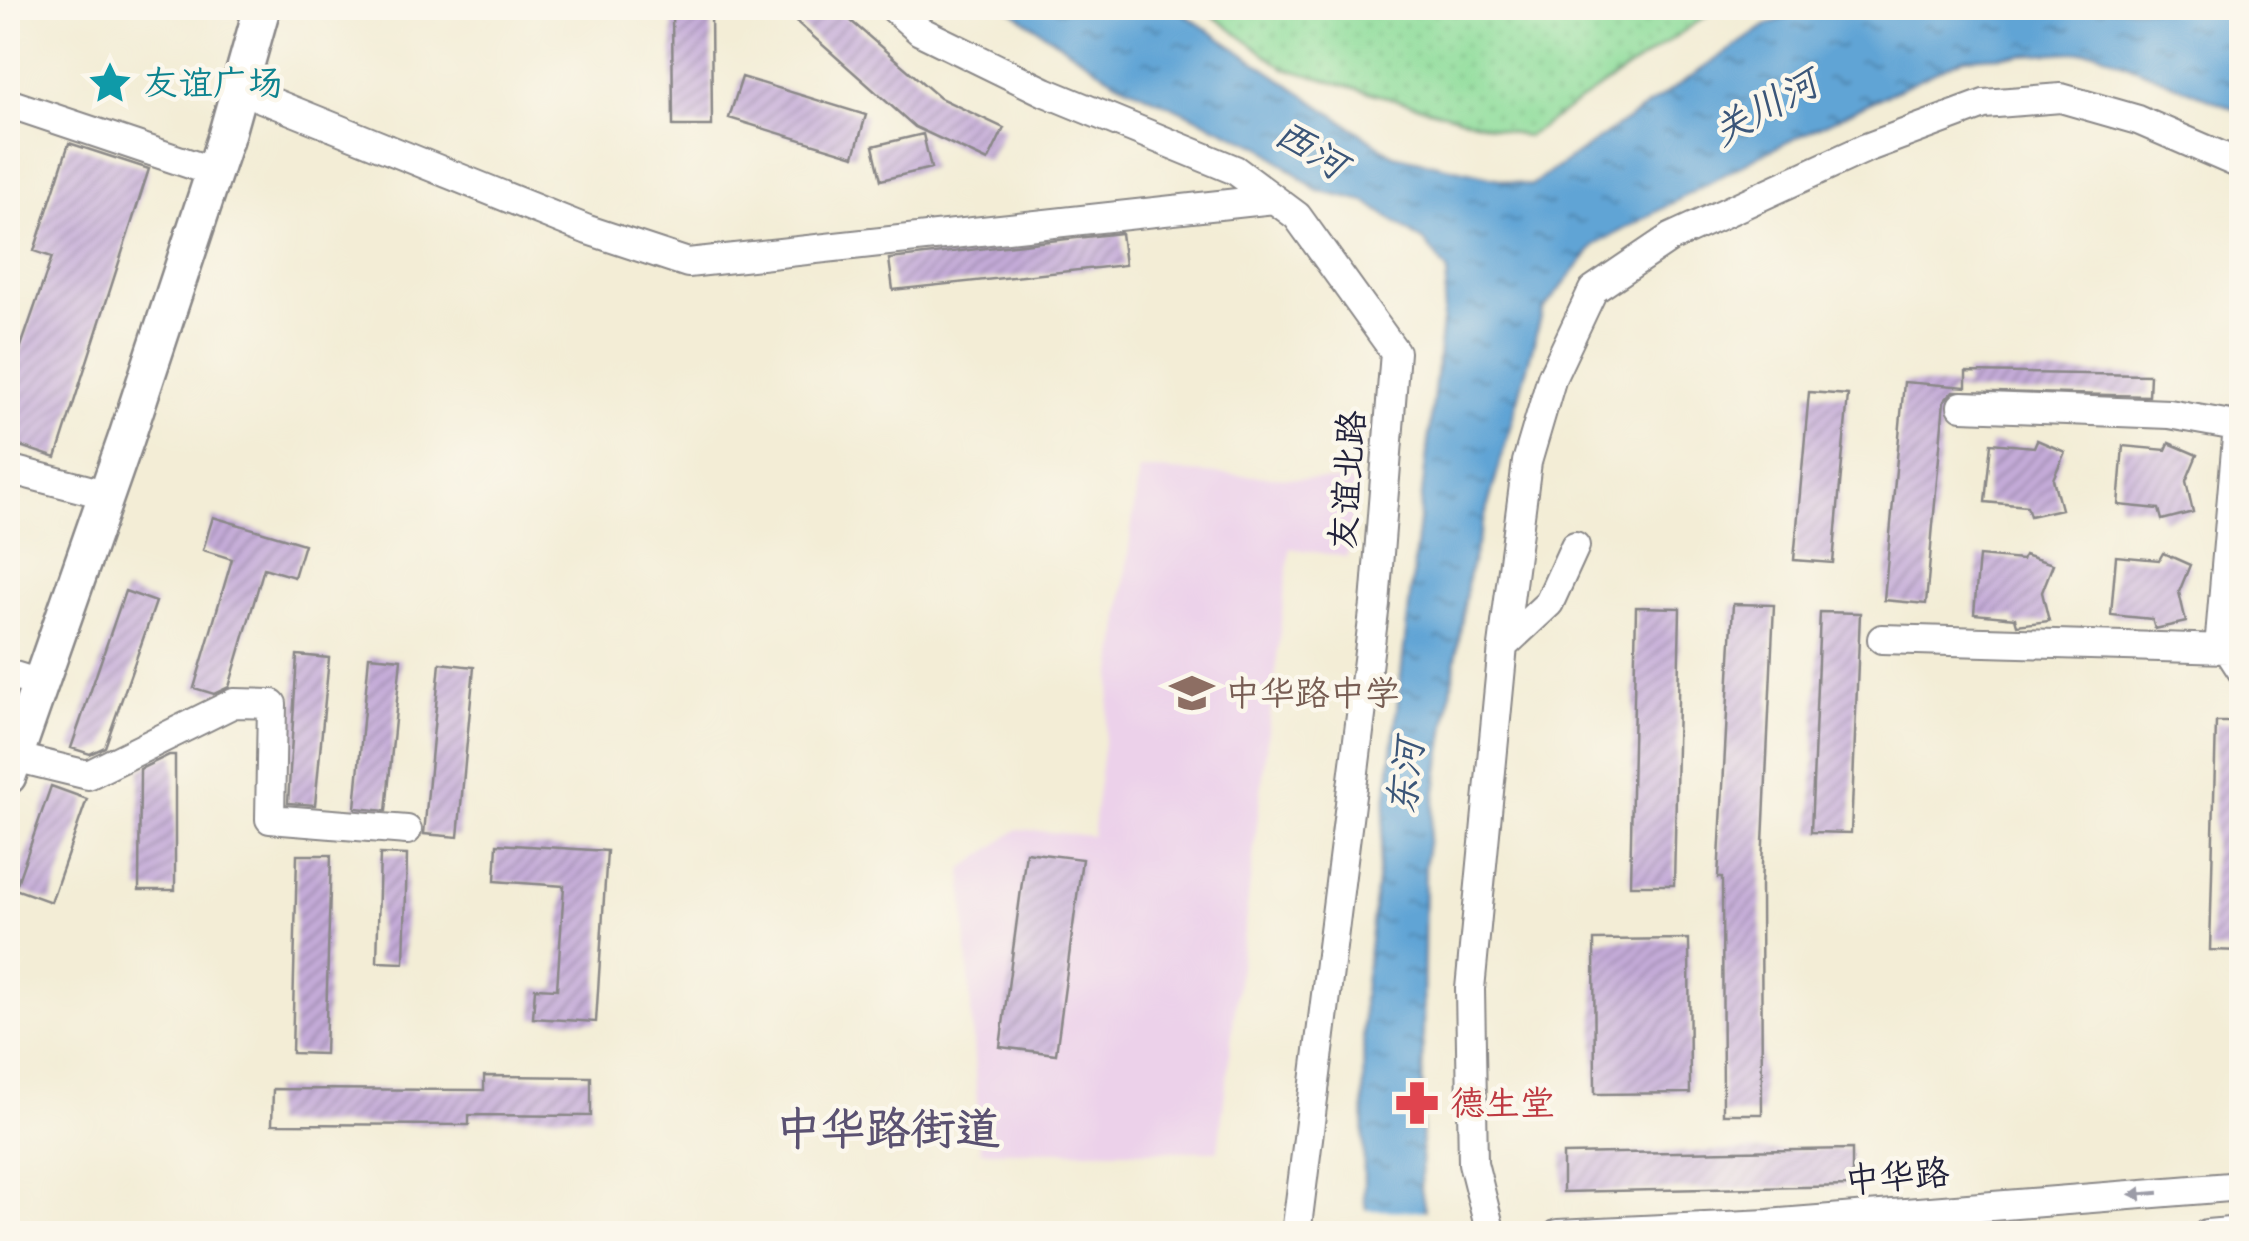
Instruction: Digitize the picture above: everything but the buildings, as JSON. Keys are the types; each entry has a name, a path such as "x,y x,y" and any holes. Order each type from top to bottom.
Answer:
{"main road":[{"path":"11,767 24,679 108,495 214,172 262,8"}],"street":[{"name":"友谊北路","path":"894,8 920,30 1045,92 1235,170 1297,216 1394,352 1375,604 1296,1234"},
{"path":"239,89 588,230 688,262 1274,199"},
{"path":"1491,1234 1474,1163 1470,988 1503,646 1526,462 1552,378 1593,290 1670,238 1866,148 1984,104 2061,98 2138,120 2242,164"},
{"path":"8,103 214,172"},
{"path":"1962,406 2169,414 2240,427 2220,637 2235,660"},
{"path":"8,469 108,495"},
{"path":"1503,646 1549,603 1576,546"},
{"path":"1882,639 2235,660"},
{"path":"11,767 88,775 234,703 272,704 270,819 407,830"},
{"name":"中华路","path":"1558,1234 1768,1228 2242,1186"},
{"path":"2207,1234 2242,1231"}],"shaded area":[{"name":"中华路中学","path":"1139,469 1357,482 1347,557 1290,548 1218,1151 980,1151 962,870 1018,829 1092,836"}],"green space":[{"path":"1202,8 1718,8 1527,137 1284,68"}],"water":[{"path":"1007,8 1175,8 1393,155 1530,186 1768,24 1813,8 2241,8 2241,112 2095,51 1964,58 1764,153 1595,245 1543,310 1469,573 1425,863 1421,1189 1429,1233 1372,1233 1364,1199 1363,1001 1448,272 1426,243 1366,202 1317,191 1262,147 1117,82"}],"pier":[{"path":"1362,1210 1430,1211 1434,1234 1367,1234"}],"place":[{"name":"友谊广场","path":"110,83"},
{"name":"中华路中学","path":"1192,693"},
{"name":"德生堂","path":"1417,1103"}],"district":[{"name":"中华路街道","path":"888,1128"}],"water label":[{"name":"关川河","path":"1765,107"},
{"name":"西河","path":"1311,149"},
{"name":"东河","path":"1405,777"}]}
